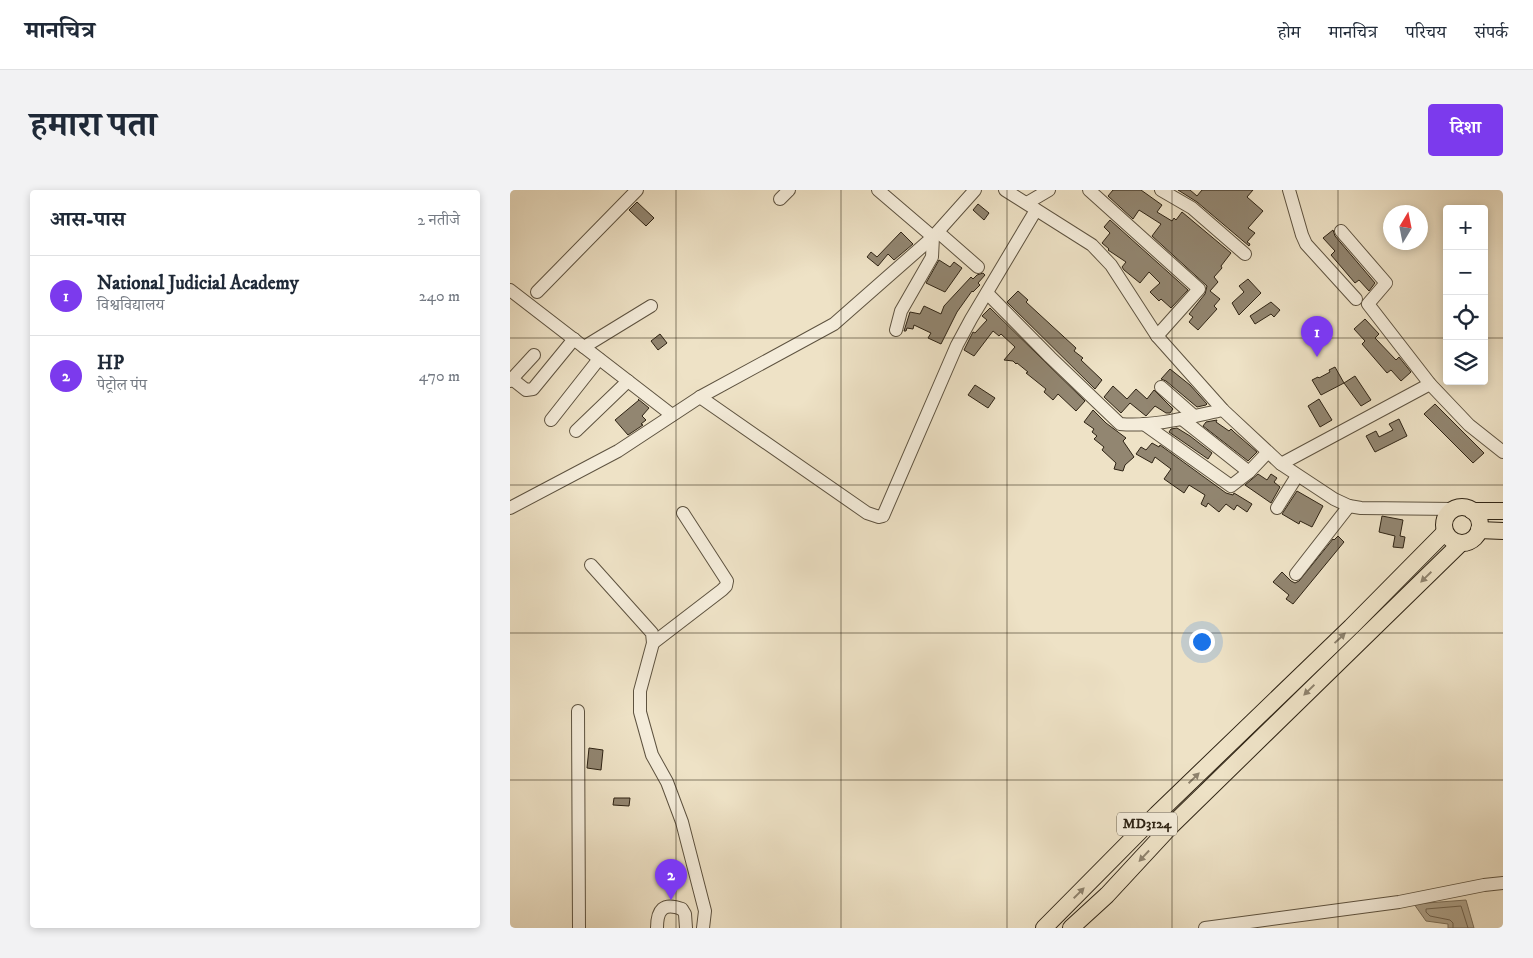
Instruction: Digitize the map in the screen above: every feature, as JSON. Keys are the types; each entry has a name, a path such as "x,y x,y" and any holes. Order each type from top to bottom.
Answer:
{"main road":[{"path":"1467,508 1472,511 1479,521 1479,530 1475,538 1470,542 1452,541 1445,532 1444,521 1454,509 1467,508"},
{"path":"1472,511 1503,511"},
{"path":"1479,530 1503,531"},
{"name":"MD3124","path":"1044,928 1157,814 1351,627 1445,532"},
{"name":"MD3124","path":"1071,928 1107,895 1171,826 1279,719 1461,543"}],"street":[{"path":"537,292 637,190"},
{"path":"878,190 978,267"},
{"path":"510,508 618,451 700,397 834,324 936,234 975,190"},
{"path":"1005,190 1092,245 1111,265 1157,336 1223,410 1281,464 1297,476 1349,506 1361,508 1454,509"},
{"path":"700,397 867,513 879,517 883,516 957,345 987,293 1031,206 1049,190"},
{"path":"1088,190 1200,289 1157,336"},
{"path":"1161,190 1192,208 1245,254"},
{"path":"1289,190 1306,244 1356,299"},
{"path":"1342,230 1386,283 1368,304 1430,384 1469,425 1503,452"},
{"path":"896,330 901,311 932,257 936,234"},
{"path":"510,290 672,415"},
{"path":"987,293 1120,424 1144,424 1188,418 1223,410"},
{"path":"534,355 511,380 526,390 533,389 579,343 651,306"},
{"path":"551,420 599,359"},
{"path":"576,432 628,382"},
{"path":"1281,464 1430,384"},
{"path":"1161,387 1188,418 1249,472"},
{"path":"1144,424 1231,486 1249,472 1268,452"},
{"path":"1277,508 1297,476"},
{"path":"1296,574 1349,506"},
{"path":"653,643 722,590 727,582 684,513"},
{"path":"591,565 652,633 653,643 640,691 640,712 652,755 667,782 682,822 705,911 704,928"},
{"path":"578,711 579,928"},
{"path":"1206,928 1399,902 1503,883"},
{"path":"657,928 659,913 662,909 669,906 682,909 685,914 686,928"}],"water":[{"path":"1466,900 1474,928 1448,928 1448,924 1426,921 1414,904"}],"building":[{"path":"1113,190 1141,190 1162,205 1157,212 1172,221 1174,218 1176,220 1182,212 1231,253 1214,277 1218,282 1210,291 1220,299 1214,306 1217,309 1198,330 1189,322 1193,317 1189,314 1205,294 1207,286 1152,236 1161,224 1139,210 1133,219 1108,196"},
{"path":"1178,190 1190,190 1197,196 1202,190 1253,190 1247,197 1263,211 1248,228 1255,233 1247,242 1250,244 1249,246 1197,202"},
{"path":"637,202 654,218 646,226 629,210"},
{"path":"978,204 989,213 984,220 973,210"},
{"path":"1110,220 1188,290 1171,308 1161,299 1159,301 1150,292 1160,283 1149,272 1140,283 1122,267 1126,262 1108,250 1102,243 1110,233 1104,227"},
{"path":"1333,230 1335,236 1375,283 1369,291 1359,280 1355,283 1331,255 1335,251 1323,238"},
{"path":"901,232 913,244 894,260 888,254 878,266 867,257 871,252 877,257"},
{"path":"939,260 950,267 954,262 962,268 945,292 926,283"},
{"path":"983,273 985,275 978,283 980,285 972,291 957,312 941,344 928,338 931,333 914,325 913,329 907,328 904,331 910,312 920,314 924,306 941,314 944,306 971,277 973,279"},
{"path":"1248,279 1261,293 1239,315 1232,303 1244,292 1239,286"},
{"path":"1018,291 1028,300 1026,302 1076,348 1074,351 1083,358 1081,360 1102,380 1095,389 1007,302"},
{"path":"1271,302 1280,310 1274,317 1271,314 1255,324 1250,316"},
{"path":"990,308 1085,401 1076,411 1058,394 1053,400 1044,392 1046,389 1017,363 1004,360 1015,347 1001,334 999,336 993,331 974,356 964,350 973,332 975,333 987,320 982,316"},
{"path":"1365,319 1379,334 1375,338 1396,360 1399,357 1411,372 1401,381 1391,370 1387,373 1362,344 1365,341 1354,329"},
{"path":"660,334 667,343 658,350 651,341"},
{"path":"1335,367 1344,383 1321,395 1312,380 1330,372 1329,370"},
{"path":"1170,369 1190,385 1207,404 1197,407 1161,379"},
{"path":"1355,376 1371,400 1361,406 1344,383"},
{"path":"975,385 995,398 988,408 968,395"},
{"path":"1113,386 1127,399 1136,389 1147,399 1154,390 1173,409 1170,413 1166,413 1155,406 1146,416 1130,403 1121,413 1104,397"},
{"path":"638,399 649,408 642,416 646,420 641,424 643,425 628,435 615,420"},
{"path":"1319,399 1332,420 1320,427 1308,406"},
{"path":"1435,404 1484,453 1473,463 1424,414"},
{"path":"1093,410 1106,423 1126,438 1123,441 1134,457 1125,465 1123,471 1114,469 1116,463 1102,450 1104,447 1094,439 1097,436 1092,432 1094,429 1084,422"},
{"path":"1399,419 1407,436 1375,452 1366,436 1376,431 1379,437 1393,430 1389,424"},
{"path":"1217,420 1216,422 1229,431 1231,429 1257,452 1248,461 1203,426 1206,422"},
{"path":"1177,428 1212,453 1208,459 1169,432 1171,429"},
{"path":"1152,443 1159,447 1160,445 1226,493 1233,495 1234,493 1252,504 1247,512 1237,505 1234,510 1226,504 1219,512 1208,503 1206,507 1201,504 1205,495 1189,485 1184,493 1164,479 1171,469 1155,457 1152,463 1136,454 1141,447 1146,450"},
{"path":"1258,474 1267,480 1271,474 1277,478 1274,482 1280,487 1271,503 1245,485"},
{"path":"1297,491 1323,506 1312,527 1300,521 1299,524 1282,514"},
{"path":"1382,516 1403,520 1400,536 1405,537 1403,548 1393,547 1395,536 1379,532"},
{"path":"1338,536 1344,542 1293,604 1286,599 1289,595 1273,582 1282,572 1291,581 1295,583 1299,581 1333,539"},
{"path":"589,748 603,750 601,770 587,768"},
{"path":"614,798 630,798 629,806 613,805"}],"place":[{"name":"National Judicial Academy","path":"1317,357"},
{"name":"HP","path":"671,900"}]}
